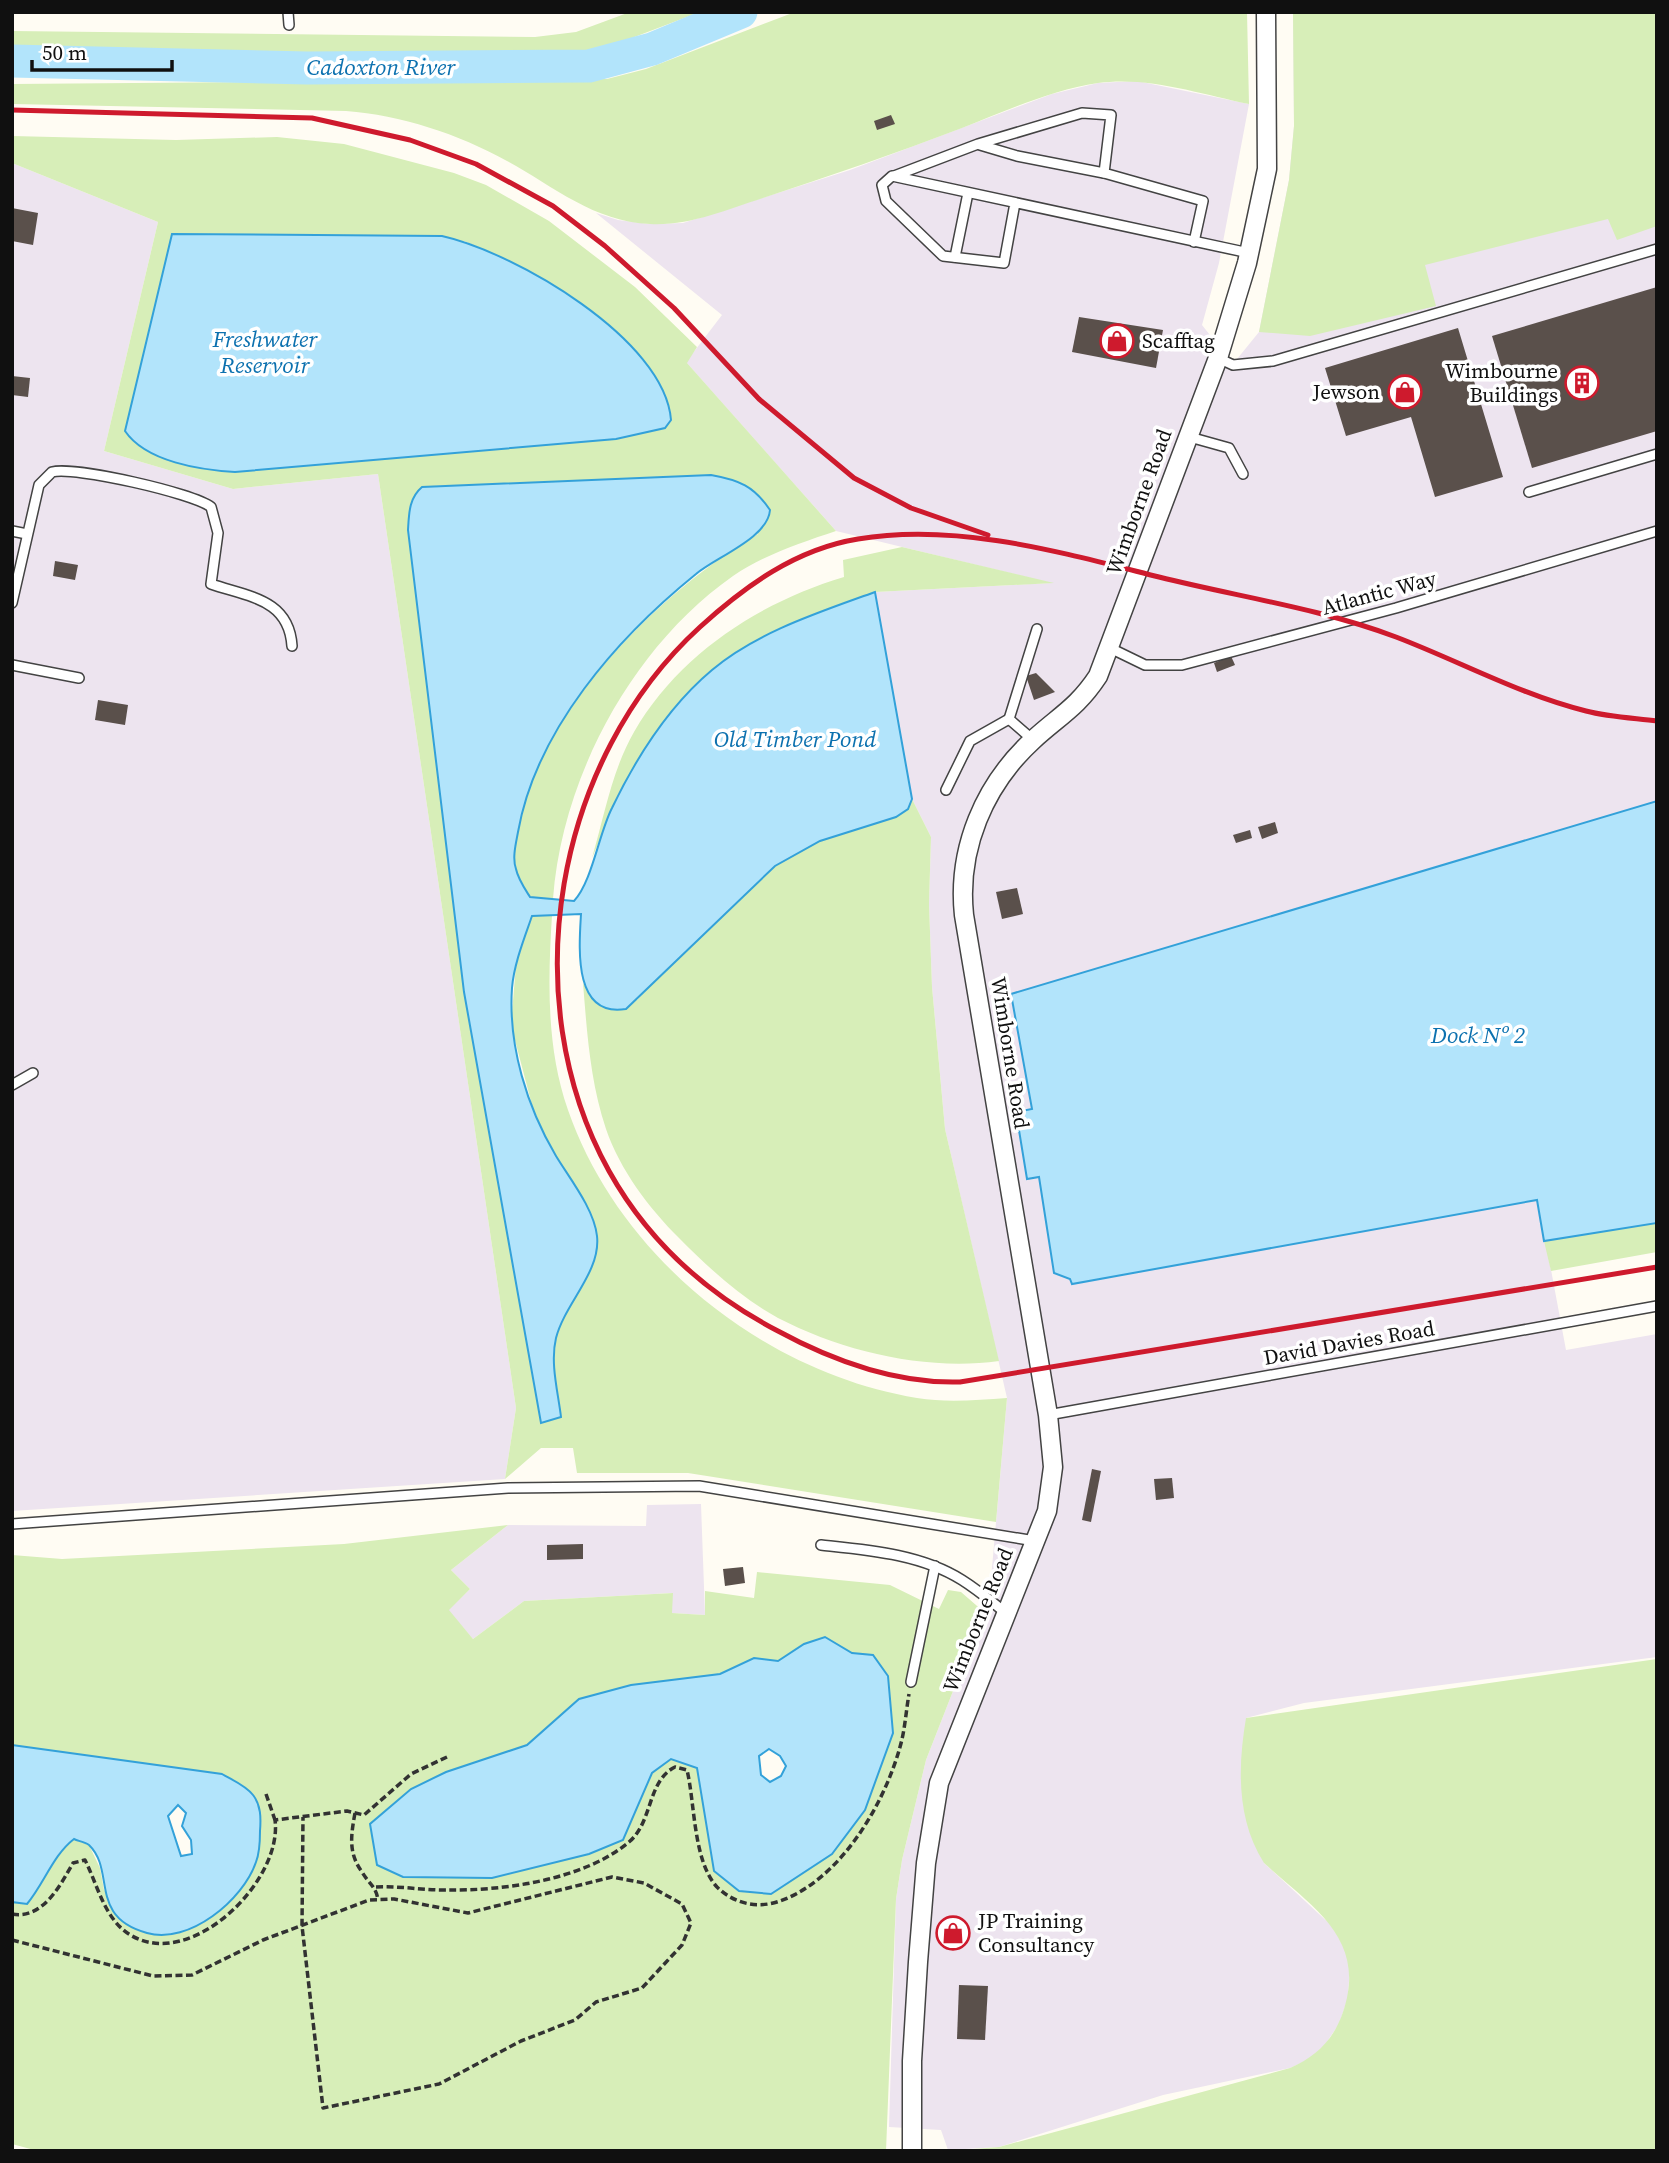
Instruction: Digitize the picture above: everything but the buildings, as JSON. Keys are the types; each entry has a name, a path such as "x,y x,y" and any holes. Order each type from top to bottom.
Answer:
{"street":[{"name":"Wimborne Road","path":"912,2151 913,2037 930,1833 946,1761 1035,1541 1052,1489 1048,1415 984,1044 962,885 969,844 982,808 1008,766 1033,740 1081,700 1098,676 1186,436 1218,358 1249,253 1267,169 1266,12"}],"lane":[{"path":"288,12 289,25"},
{"path":"1016,204 1004,263 943,256 886,201 882,185 892,176 978,144 1083,113 1111,115 1104,173"},
{"path":"978,144 1017,156 1104,173 1203,201 1194,242"},
{"path":"892,176 1249,253"},
{"path":"955,257 968,193"},
{"path":"1218,358 1233,365 1273,361 1657,248"},
{"path":"1186,436 1229,448 1243,474"},
{"path":"1530,492 1657,454"},
{"path":"12,603 39,485 47,475 59,470 166,491 205,502 211,507 218,524 211,584 274,607 286,618 292,646"},
{"path":"12,531 27,534"},
{"name":"Atlantic Way","path":"1110,648 1145,665 1182,665 1396,608 1657,531"},
{"path":"946,790 970,741 1009,719 1037,629"},
{"path":"12,665 79,678"},
{"path":"1009,719 1033,740"},
{"path":"12,1085 33,1073"},
{"name":"David Davies Road","path":"1048,1415 1657,1306"},
{"path":"12,1524 509,1488 699,1486 1035,1541"},
{"path":"821,1545 880,1552 935,1566 962,1580 1006,1613"},
{"path":"911,1682 935,1566"}],"path":[{"path":"376,1887 446,1890 566,1876 609,1857 632,1840 650,1812 657,1785 666,1771 675,1767 687,1770 703,1862 716,1886 738,1902 768,1905 795,1896 825,1874 854,1844 900,1747 911,1682"},
{"path":"275,1820 346,1811 364,1815 411,1774 447,1757"},
{"path":"12,1914 37,1909 56,1893 72,1863 85,1860 107,1911 116,1923 133,1937 161,1944 184,1942 231,1912 257,1880 273,1852 277,1836 275,1820 266,1794"},
{"path":"355,1813 350,1843 361,1872 376,1887 378,1900"},
{"path":"12,1940 153,1976 192,1975 263,1940 302,1926 369,1900 394,1899 468,1913 612,1877 644,1883 682,1904 691,1923 682,1945 642,1988 596,2002 575,2020 521,2041 439,2084 323,2108 302,1926 303,1817"}],"shaded area":[{"path":"1293,12 1657,12 1657,801 1011,994 1032,1110 1016,1112 1027,1178 1039,1177 1054,1272 1070,1279 1072,1284 1538,1200 1566,1350 1657,1334 1657,1657 1304,1703 1246,1718 1264,1863 1332,1926 1344,1945 1350,1963 1348,1998 1339,2024 1324,2046 1308,2060 1290,2068 1163,2095 999,2147 948,2150 941,2130 889,2127 896,1899 902,1860 926,1760 984,1612 991,1579 1007,1398 945,1129 932,987 929,904 931,837 912,799 875,592 1051,583 836,531 686,362 722,315 596,213 618,220 650,224 683,223 850,170 1052,94 1098,83 1137,81 1249,104 1219,263 1202,325 1233,364 1259,332 1289,180 1294,126"},
{"path":"12,163 158,222 104,451 233,489 378,474 516,1408 505,1479 12,1511"},
{"path":"701,1504 705,1615 672,1613 672,1593 524,1601 473,1639 448,1610 470,1589 451,1570 508,1525 646,1526 647,1505"}],"green space":[{"path":"630,12 700,12 603,49 555,56 12,48 12,31 535,37 576,32"},
{"path":"795,12 1247,12 1249,104 1155,84 1117,81 1080,86 721,212 693,220 650,224 630,222 592,210 507,161 449,134 408,121 367,113 12,104 12,84 607,79 646,69"},
{"path":"1293,12 1657,12 1657,226 1617,240 1608,219 1425,265 1436,306 1310,336 1259,332 1289,180 1294,126"},
{"path":"12,136 176,140 277,137 344,144 454,173 486,185 549,221 635,287 697,347 687,363 836,531 783,550 733,576 697,605 664,639 634,677 587,762 559,853 553,899 530,898 516,869 515,848 531,783 551,740 609,659 644,622 720,558 758,534 711,475 433,486 408,530 464,992 541,1422 555,1341 562,1319 576,1293 547,1141 532,1105 511,1025 516,965 532,916 552,915 550,1013 561,1086 591,1164 623,1214 660,1259 704,1300 753,1335 805,1363 860,1384 928,1400 1007,1398 996,1522 688,1473 577,1473 573,1448 541,1448 505,1479 516,1408 378,474 233,489 104,451 158,222 12,163","holes":["464,241 556,288 598,319 637,354 209,470 144,449"]},
{"path":"902,547 1054,583 875,592 690,692 645,748 620,792 592,858 614,778 626,747 652,704 674,678 698,655 753,616 782,601 844,577 843,560"},
{"path":"912,799 931,837 929,904 932,987 945,1129 999,1361 914,1361 858,1349 803,1330 778,1318 738,1292 679,1238 636,1188 606,1129 593,1075 583,983 590,996 637,1000 679,956 775,866 820,841 908,809"},
{"path":"1657,1223 1657,1252 1551,1271 1544,1241"},
{"path":"508,1525 451,1570 470,1589 449,1610 473,1639 524,1601 673,1593 672,1613 705,1615 705,1591 754,1598 757,1572 890,1585 939,1609 948,1590 961,1592 984,1612 926,1760 902,1860 896,1899 886,2151 38,2151 12,2144 12,1902 27,1904 60,1853 73,1839 89,1845 100,1868 104,1890 172,1935 222,1774 12,1745 12,1555 62,1559 344,1544","holes":["825,1637 852,1653 873,1655 714,1871 697,1768 671,1759 652,1773 623,1840 446,1772 527,1745 579,1699 631,1685 720,1674 754,1658 778,1661 804,1644"]},
{"path":"1657,1659 1657,2151 948,2151 999,2147 1290,2068 1316,2053 1335,2031 1349,1986 1348,1964 1342,1944 1331,1926 1264,1863 1255,1846 1248,1829 1242,1792 1246,1718"}],"water":[{"name":"Freshwater Reservoir","path":"172,234 442,236 472,245 545,280 615,330 643,359 662,389 671,420 665,428 616,439 235,472 191,466 160,457 134,442 125,431"},
{"name":"Old Timber Pond","path":"711,475 730,479 752,490 770,510 767,520 751,538 696,574 637,627 584,689 561,722 542,758 528,794 518,832 515,865 526,891 530,897 574,901 591,870 607,818 632,770 668,716 712,670 769,634 811,615 875,592 912,799 908,809 896,817 820,841 775,866 626,1009 609,1009 596,1003 588,992 580,961 581,914 532,916 517,961 512,988 513,1032 517,1054 536,1117 586,1205 597,1236 594,1262 567,1312 554,1348 561,1417 541,1423 464,992 408,530 409,512 414,496 422,487"},
{"name":"Dock Nº 2","path":"1657,801 1657,1223 1544,1241 1537,1200 1072,1284 1070,1279 1054,1273 1039,1177 1027,1179 1016,1112 1032,1109 1011,994"},
{"path":"825,1637 852,1653 873,1655 888,1676 893,1733 865,1810 832,1854 771,1894 739,1891 714,1871 697,1768 671,1759 652,1773 623,1840 589,1854 492,1878 403,1877 377,1865 370,1824 411,1789 446,1772 527,1745 579,1699 631,1685 720,1674 754,1658 778,1661 804,1644","holes":["769,1749 780,1756 786,1766 781,1776 770,1782 761,1775 759,1756"]},
{"path":"12,1745 222,1774 246,1788 258,1803 260,1846 249,1876 227,1904 197,1926 163,1935 147,1933 129,1926 117,1916 110,1905 97,1856 89,1845 74,1839 54,1861 27,1904 12,1902","holes":["178,1805 186,1813 182,1826 191,1840 192,1854 181,1856 168,1816"]}],"waterway":[{"name":"Cadoxton River","path":"12,61 307,68 589,66 652,49 741,12"}],"railway":[{"path":"12,110 312,118 410,140 476,164 553,206 605,246 674,308 759,399 854,478 911,508 988,535"},
{"path":"1657,721 1603,715 1562,704 1514,687 1396,637 1338,618 1048,550 972,537 933,534 858,539 813,551 753,584 700,627 651,681 611,743 582,812 564,884 557,958 562,1032 579,1103 609,1171 642,1220 681,1263 750,1315 842,1361 888,1375 936,1382 960,1382 1657,1267"}],"place":[{"name":"Scafftag","path":"1117,341"},
{"name":"Wimbourne Buildings","path":"1582,383"},
{"name":"Jewson","path":"1405,392"},
{"name":"JP Training Consultancy","path":"953,1933"}]}
